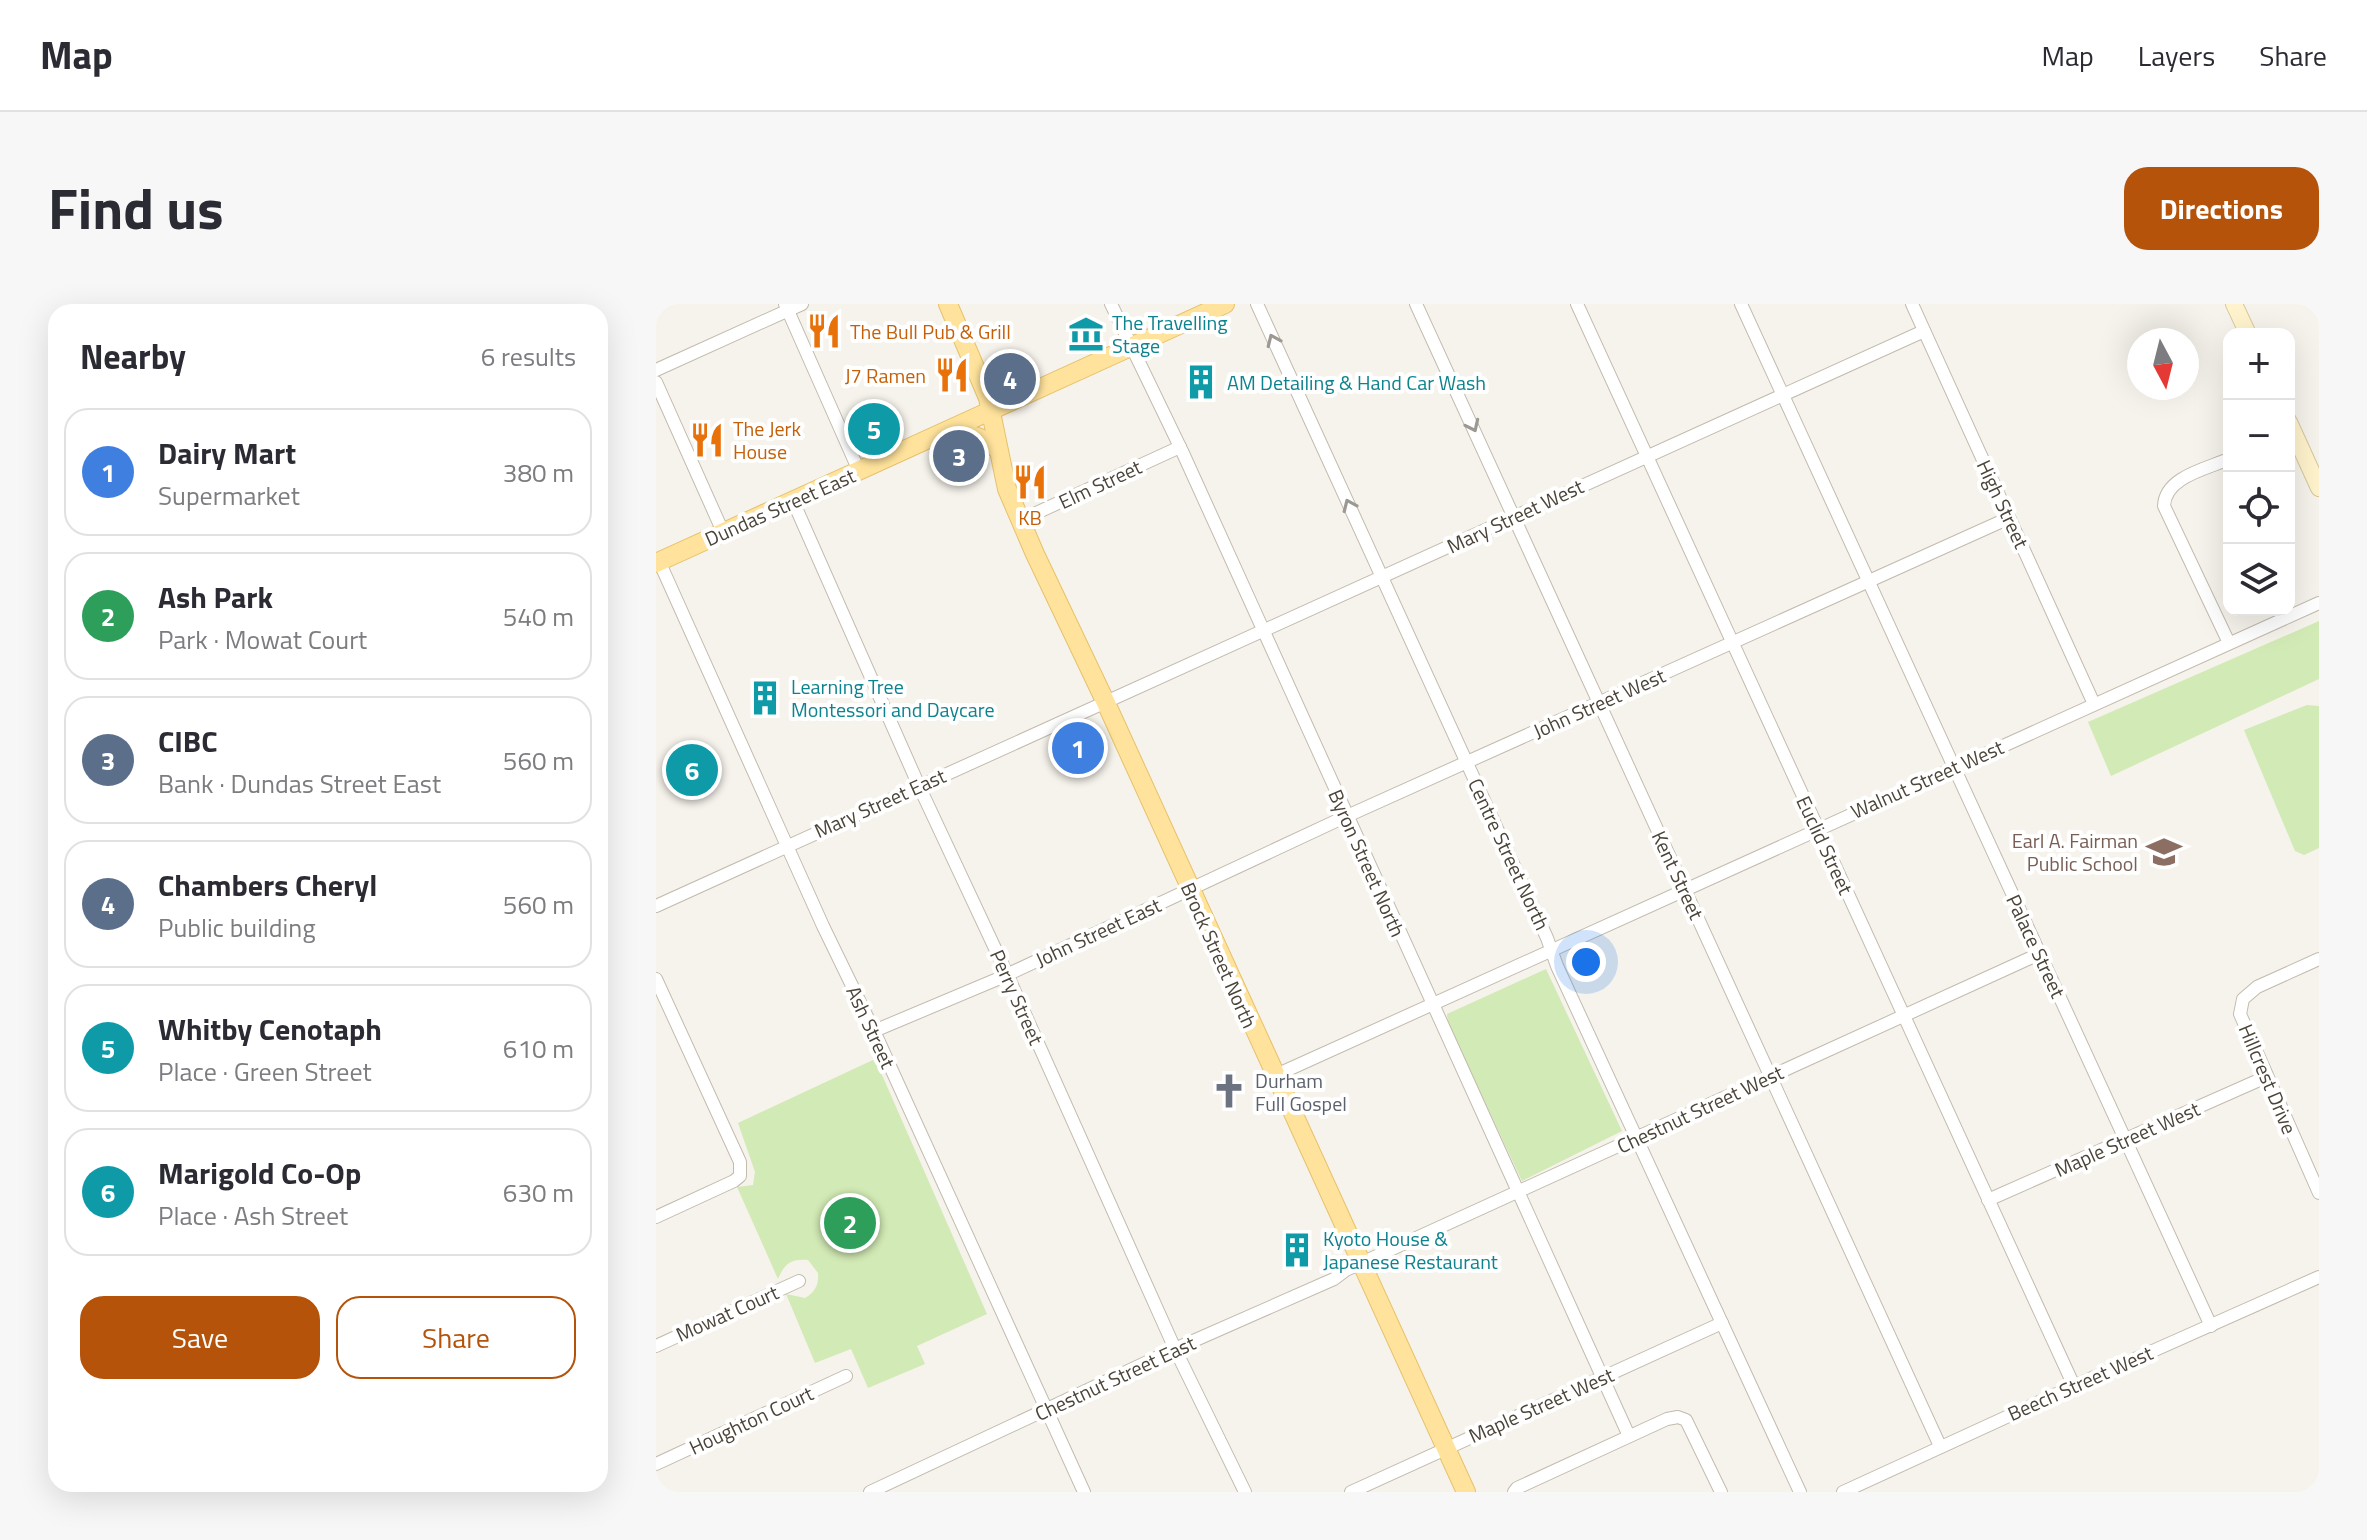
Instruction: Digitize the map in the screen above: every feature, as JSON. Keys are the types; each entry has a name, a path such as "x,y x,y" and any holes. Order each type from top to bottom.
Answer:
{"main road":[{"name":"Brock Street North","path":"948,304 992,411 1007,489 1466,1492"},
{"name":"Dundas Street East","path":"658,562 1225,304"},
{"path":"2234,304 2245,328"},
{"path":"935,437 977,435 998,450"},
{"path":"2295,438 2319,488"}],"street":[{"path":"656,370 787,307 802,304"},
{"name":"Byron Street North","path":"1111,304 1180,447 1629,1436"},
{"name":"Centre Street North","path":"1257,304 1800,1492"},
{"name":"Kent Street","path":"1416,304 1940,1446"},
{"name":"Euclid Street","path":"1577,304 2074,1386"},
{"name":"Palace Street","path":"1741,304 2211,1326"},
{"name":"High Street","path":"1912,304 2094,704"},
{"path":"787,307 859,471"},
{"name":"Mary Street West","path":"1106,703 1924,331"},
{"path":"656,382 723,532"},
{"name":"Elm Street","path":"1021,520 1180,447"},
{"path":"2223,462 2171,485 2165,495 2164,506 2229,643"},
{"name":"Perry Street","path":"793,501 1175,1349 1245,1492"},
{"name":"John Street West","path":"1189,888 2009,518"},
{"name":"Ash Street","path":"658,562 1084,1492"},
{"name":"Walnut Street West","path":"1274,1076 2319,603"},
{"name":"Mary Street East","path":"656,906 1106,703"},
{"name":"John Street East","path":"874,1031 1007,974 1189,888"},
{"name":"Chestnut Street West","path":"1361,1263 2039,954"},
{"name":"Hillcrest Drive","path":"2319,959 2257,987 2243,999 2240,1014 2319,1193"},
{"path":"656,979 740,1162 740,1176 734,1181 656,1217"},
{"name":"Maple Street West","path":"1988,1200 2266,1077"},
{"name":"Chestnut Street East","path":"870,1492 888,1488 1175,1349 1334,1279 1361,1263"},
{"name":"Beech Street West","path":"1843,1492 2319,1277"},
{"name":"Mowat Court","path":"656,1346 799,1281"},
{"name":"Maple Street West","path":"1351,1492 1722,1323"},
{"name":"Houghton Court","path":"656,1464 846,1376"},
{"path":"1514,1492 1629,1436 1678,1417 1686,1420 1721,1492"}],"green space":[{"path":"878,402 893,436 865,449 850,415"},
{"path":"2319,621 2319,679 2111,776 2088,722"},
{"path":"2307,705 2319,706 2319,848 2304,855 2295,851 2244,730"},
{"path":"1546,969 1622,1131 1522,1181 1448,1024 1447,1014"},
{"path":"875,1059 987,1314 917,1346 925,1364 868,1388 851,1349 815,1363 786,1294 805,1298 816,1288 818,1273 808,1260 797,1260 783,1269 778,1279 737,1187 753,1185 755,1172 738,1123"}],"place":[{"name":"The Bull Pub & Grill","path":"824,331"},
{"name":"The Travelling Stage","path":"1086,334"},
{"name":"J7 Ramen","path":"952,375"},
{"name":"Chambers Cheryl","path":"1010,379"},
{"name":"AM Detailing & Hand Car Wash","path":"1201,382"},
{"name":"Whitby Cenotaph","path":"874,429"},
{"name":"The Jerk House","path":"707,440"},
{"name":"CIBC","path":"959,456"},
{"name":"KB","path":"1030,482"},
{"name":"Learning Tree Montessori and Daycare","path":"765,698"},
{"name":"Dairy Mart","path":"1078,748"},
{"name":"Marigold Co-Op","path":"692,770"},
{"name":"Earl A. Fairman Public School","path":"2164,852"},
{"name":"Durham Full Gospel","path":"1229,1091"},
{"name":"Ash Park","path":"850,1223"},
{"name":"Kyoto House & Japanese Restaurant","path":"1297,1250"}]}
